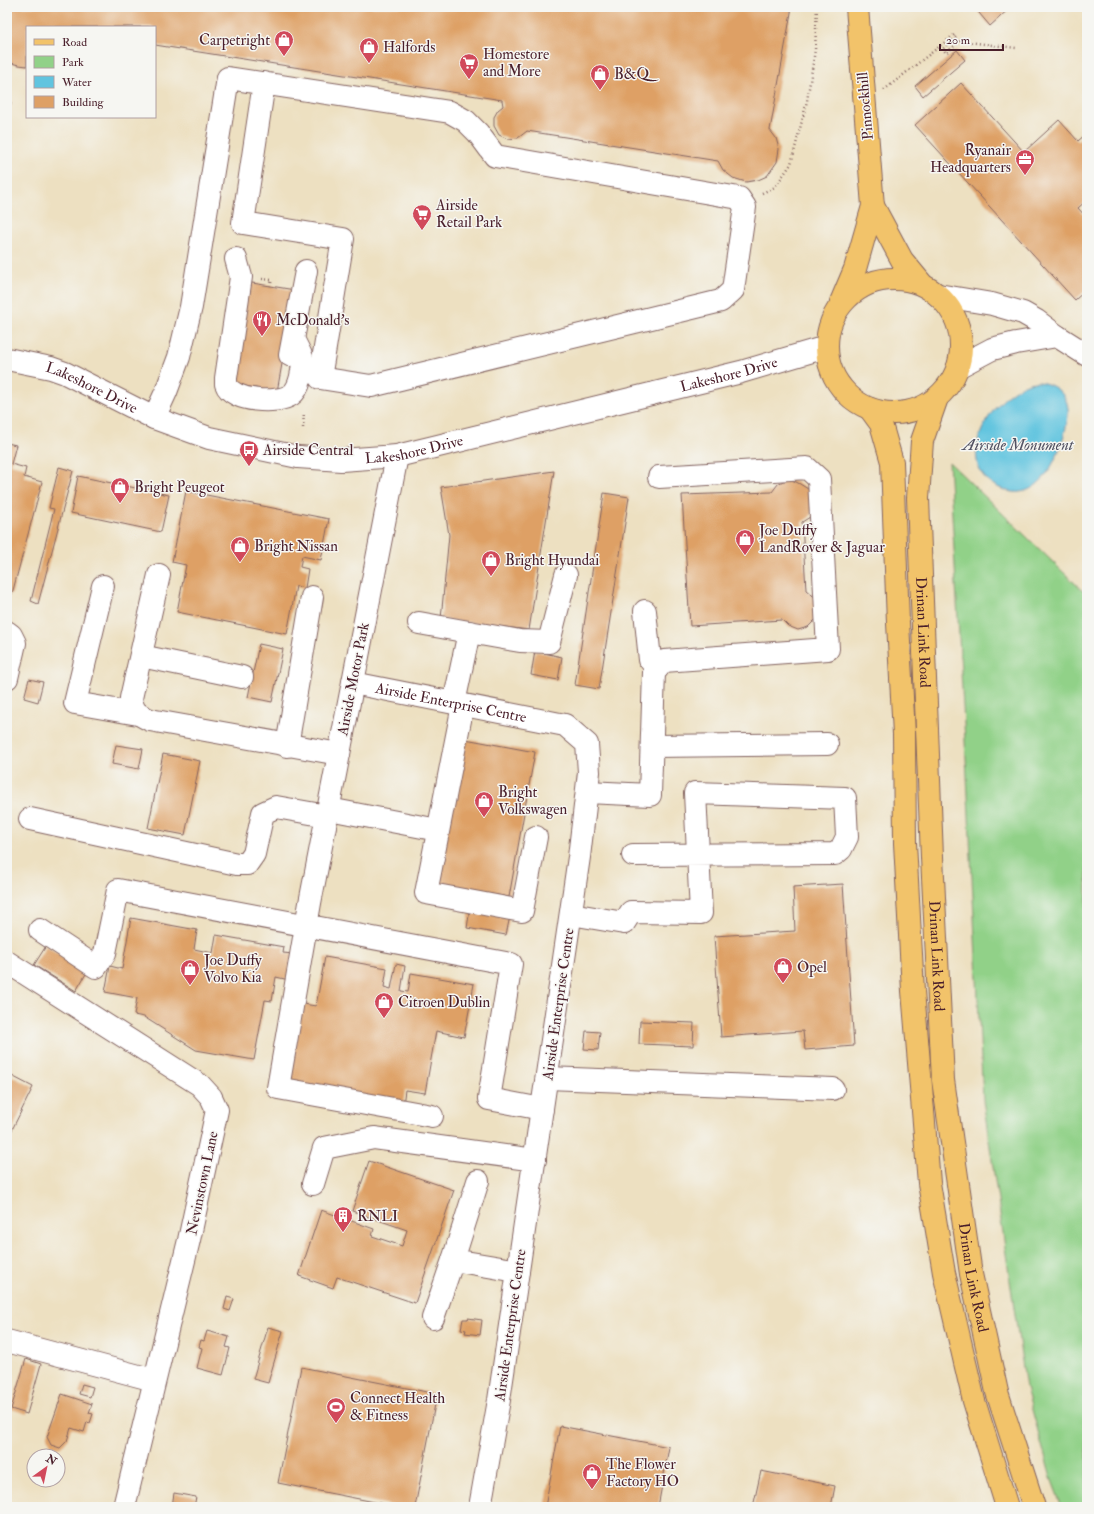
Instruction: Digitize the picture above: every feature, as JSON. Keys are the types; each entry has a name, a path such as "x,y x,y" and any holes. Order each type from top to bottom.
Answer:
{"main road":[{"name":"Pinnockhill","path":"841,304 855,269 873,206 857,7"},
{"name":"Pinnockhill","path":"873,206 902,260 930,289"},
{"path":"900,278 930,289 952,311 960,331 961,349 958,367 949,384 937,398 922,407 905,412 887,412 870,409 853,399 839,384 830,367 826,347 830,324 841,304 858,288 879,280 900,278"},
{"name":"Drinan Link Road","path":"937,398 922,441 918,498 932,857 943,1080 971,1274 997,1392 1034,1507"},
{"name":"Drinan Link Road","path":"870,409 881,424 892,462 904,734 905,843 914,999 929,1183 944,1273 974,1401 1007,1507"}],"street":[{"path":"154,418 166,392 179,357 191,307 228,78 264,83 450,112 466,121 478,133 495,156 739,198 745,207 733,290 721,301 371,386 320,378 343,240 243,223 264,83"},
{"path":"236,260 242,277 226,384 230,390 245,398 274,400 280,395 284,387 294,341 306,271"},
{"path":"930,289 1010,308 1037,321 1087,355"},
{"path":"958,367 992,349 1016,343 1058,336"},
{"name":"Lakeshore Drive","path":"7,358 44,366 65,373 154,418 209,438 298,456 341,460 396,456 740,372 826,347"},
{"name":"Airside Motor Park","path":"396,456 310,903 278,1088 432,1116"},
{"path":"587,792 650,795 654,672 664,661 828,649 819,479 807,468 659,477"},
{"path":"138,714 133,708 131,698 159,574"},
{"path":"419,623 520,641 549,642 566,575"},
{"path":"104,586 75,703 138,714 150,720 287,746 339,754"},
{"path":"287,746 312,597"},
{"path":"645,611 650,660 657,669"},
{"path":"7,632 11,635 15,643 7,678"},
{"path":"469,632 459,704 426,892 522,911 536,837"},
{"path":"141,656 242,677"},
{"name":"Airside Enterprise Centre","path":"353,683 565,724 587,744 589,772 571,914 500,1400 480,1507"},
{"path":"652,746 827,744"},
{"path":"571,914 624,923 631,912 701,913 698,855 695,793 845,798 847,837 841,849 835,854 698,855 633,855"},
{"path":"30,820 237,864 247,864 254,854 263,813 276,807 328,812 438,830"},
{"path":"40,930 96,967 105,953 118,890 511,964 489,1099 542,1109"},
{"name":"Nevinstown Lane","path":"7,962 200,1085 211,1097 217,1110 189,1240 124,1507"},
{"path":"547,1078 833,1089"},
{"path":"313,1184 324,1148 374,1138 535,1160"},
{"path":"434,1318 478,1181"},
{"path":"453,1260 518,1271"},
{"path":"7,1341 154,1380"}],"path":[{"path":"742,203 775,187 791,164 807,102 815,50 817,7"},
{"path":"884,90 954,35 956,37 943,49 946,53 960,41 1016,48"}],"green space":[{"path":"949,462 1087,595 1087,1507 1062,1507 1051,1478 1026,1388 983,1100 967,776"}],"water":[{"name":"Airside Monument","path":"1039,382 1054,387 1065,397 1068,408 1068,418 1064,435 1056,457 1050,468 1035,486 1025,491 1014,492 1002,489 986,479 978,466 977,450 980,434 988,418 1000,403 1013,392 1028,383"}],"building":[{"path":"7,7 792,7 770,130 776,138 779,149 777,162 767,176 758,180 746,182 733,178 723,170 718,161 527,131 518,138 508,139 499,135 494,126 494,117 498,110 503,106 502,100 156,45 156,26 26,26 26,66 7,62"},
{"path":"974,7 1011,7 990,26"},
{"path":"957,50 965,60 923,96 915,86"},
{"name":"Ryanair Headquarters","path":"961,83 1024,152 1059,120 1078,141 1087,133 1087,200 1078,208 1087,218 1087,289 1075,300 915,125"},
{"path":"7,102 11,102 8,121 7,121"},
{"name":"McDonald's","path":"246,282 295,290 277,392 229,383"},
{"path":"7,443 16,445 11,464 26,468 24,477 42,482 12,594 7,593"},
{"path":"59,467 73,471 38,604 31,601 54,509 49,508"},
{"name":"Bright Hyundai","path":"554,471 529,630 441,619 449,535 441,487"},
{"name":"Bright Peugeot","path":"78,476 169,495 161,532 71,513"},
{"name":"Joe Duffy LandRover & Jaguar","path":"792,480 808,489 812,497 813,508 810,517 802,522 806,590 817,599 816,619 808,627 798,630 788,626 782,620 690,626 682,495 772,492 778,484 783,481"},
{"name":"Bright Nissan","path":"186,491 329,519 321,560 302,556 300,567 308,569 305,588 296,586 287,634 177,612 186,565 172,562"},
{"path":"604,493 629,497 599,689 575,685"},
{"path":"259,644 283,649 272,702 248,697"},
{"path":"535,651 562,657 558,680 531,675"},
{"path":"29,679 43,682 38,702 24,698"},
{"name":"Bright Volkswagen","path":"460,738 535,752 509,897 434,884"},
{"path":"116,745 143,749 139,769 112,764"},
{"path":"163,754 200,761 185,835 148,828"},
{"name":"Opel","path":"843,884 854,1046 805,1050 803,1031 721,1037 714,936 795,931 793,887"},
{"path":"470,909 510,916 506,935 467,928"},
{"name":"Joe Duffy Volvo Kia","path":"131,918 197,930 194,949 213,953 216,935 284,947 283,953 293,954 289,980 276,977 272,1001 265,1000 254,1060 196,1050 144,1017 134,1015 137,998 105,992 110,966 122,969"},
{"path":"46,946 87,972 76,991 34,965"},
{"name":"Citroen Dublin","path":"325,957 387,968 384,987 391,989 396,964 405,966 401,991 408,992 411,973 474,984 464,1037 436,1031 425,1093 405,1090 403,1105 289,1084 303,1004 316,1006"},
{"path":"640,1021 694,1023 693,1046 639,1044"},
{"path":"586,1031 600,1032 598,1050 584,1049"},
{"path":"10,1075 33,1087 7,1140 7,1081"},
{"name":"RNLI","path":"369,1161 454,1190 415,1303 337,1277 333,1288 299,1276 321,1210 374,1229 372,1236 402,1246 407,1230 352,1211"},
{"path":"227,1297 234,1299 230,1311 224,1309"},
{"path":"468,1318 482,1320 480,1335 465,1333 466,1330 461,1329 463,1319"},
{"path":"268,1327 283,1331 268,1383 253,1379"},
{"path":"207,1331 229,1337 226,1347 230,1348 223,1375 197,1368 202,1348 199,1347 201,1340 204,1341"},
{"path":"26,1359 41,1364 27,1414 11,1409"},
{"path":"301,1367 437,1394 415,1507 400,1507 278,1483"},
{"path":"82,1384 93,1387 90,1397 79,1394"},
{"path":"62,1394 92,1404 89,1413 93,1414 90,1423 87,1422 84,1432 71,1428 67,1441 60,1448 51,1445 47,1437"},
{"path":"560,1426 669,1447 658,1507 545,1507"},
{"path":"761,1471 835,1486 831,1507 753,1507"},
{"path":"174,1493 196,1497 194,1507 172,1507"}],"place":[{"name":"Carpetright","path":"284,57"},
{"name":"Halfords","path":"369,64"},
{"name":"Homestore and More","path":"469,80"},
{"name":"B&Q","path":"600,91"},
{"name":"Ryanair Headquarters","path":"1025,176"},
{"name":"Airside Retail Park","path":"422,231"},
{"name":"McDonald's","path":"262,337"},
{"name":"Airside Central","path":"249,467"},
{"name":"Bright Peugeot","path":"120,504"},
{"name":"Joe Duffy LandRover & Jaguar","path":"745,556"},
{"name":"Bright Nissan","path":"240,563"},
{"name":"Bright Hyundai","path":"491,577"},
{"name":"Bright Volkswagen","path":"484,818"},
{"name":"Opel","path":"783,984"},
{"name":"Joe Duffy Volvo Kia","path":"190,986"},
{"name":"Citroen Dublin","path":"384,1019"},
{"name":"RNLI","path":"343,1233"},
{"name":"Connect Health & Fitness","path":"336,1424"},
{"name":"The Flower Factory HO","path":"592,1490"}]}
